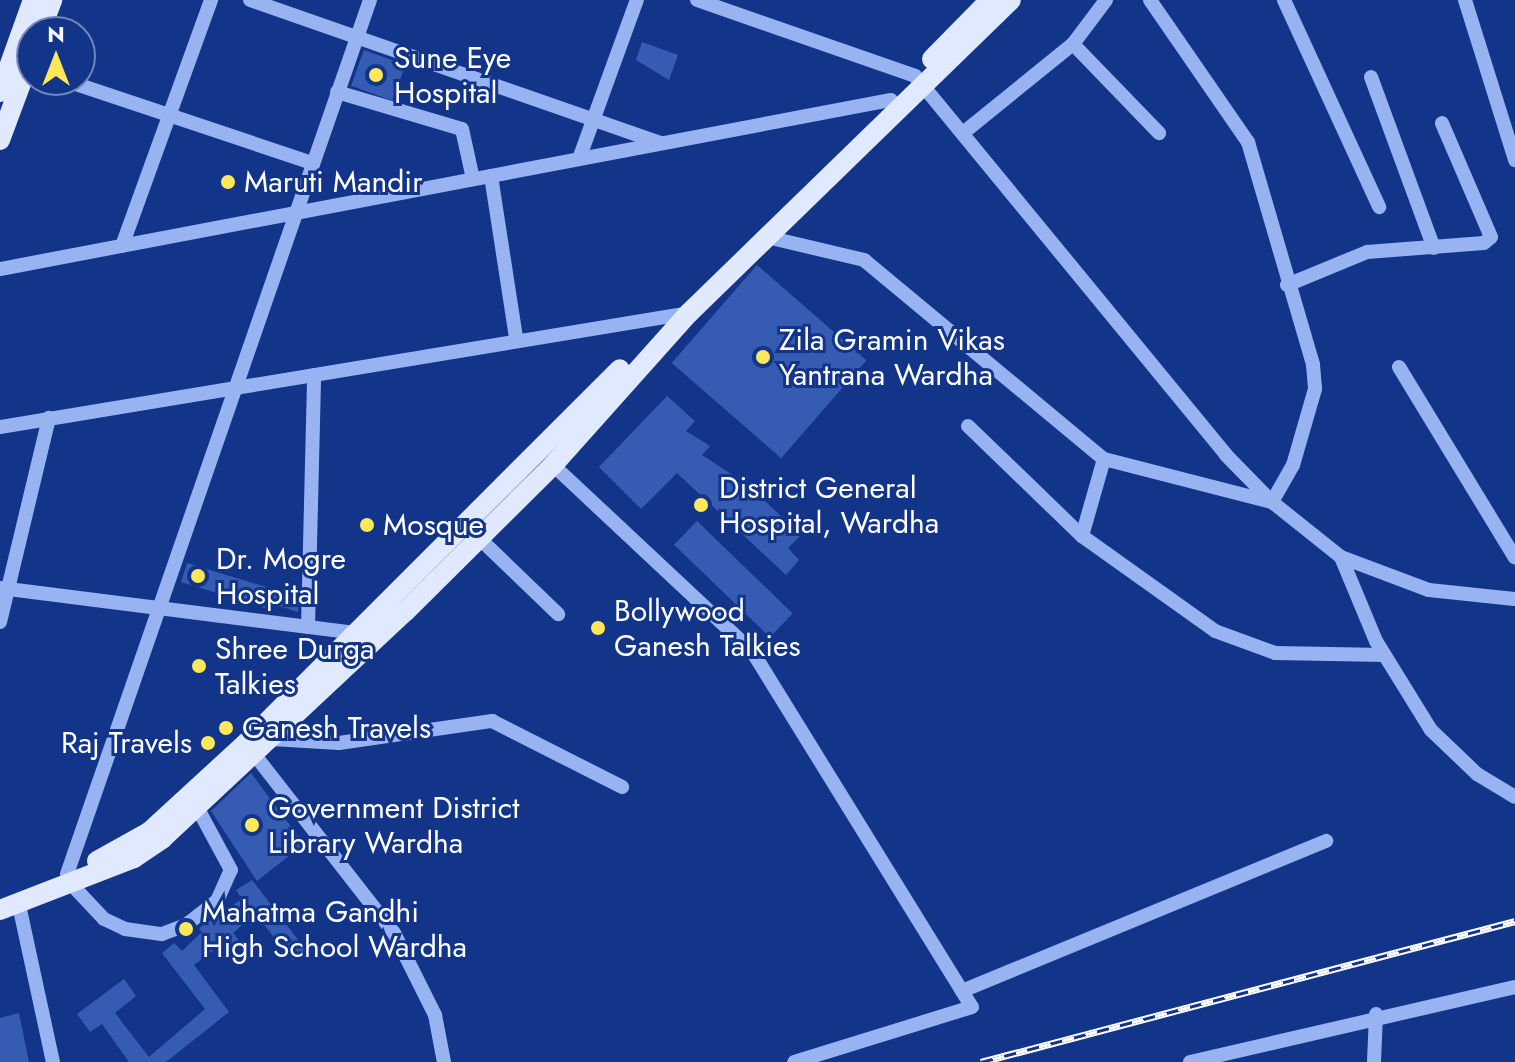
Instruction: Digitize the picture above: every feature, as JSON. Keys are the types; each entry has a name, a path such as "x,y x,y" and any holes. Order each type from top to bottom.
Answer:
{"main road":[{"path":"6,904 134,858 197,807 272,739 553,465 680,314 767,237 919,81 990,0"},
{"path":"69,880 149,832 357,633 680,314 891,100 919,81 1011,0"},
{"path":"0,92 16,68"},
{"path":"0,140 16,78"}],"street":[{"path":"122,246 211,0"},
{"path":"250,0 662,143"},
{"path":"197,807 231,870 217,901 186,925 162,934 125,929 104,919 69,880 154,610 370,0"},
{"path":"579,159 637,0"},
{"path":"697,0 919,81 1226,455 1272,502 1341,557 1429,590 1515,599"},
{"path":"963,133 1073,44 1106,0"},
{"path":"1150,0 1248,142 1315,389 1293,465 1272,502"},
{"path":"1284,0 1379,207"},
{"path":"1465,0 1515,160"},
{"path":"1073,44 1159,133"},
{"path":"1371,77 1434,248"},
{"path":"96,91 312,163"},
{"path":"337,92 462,129 473,179"},
{"path":"0,269 891,100"},
{"path":"1287,285 1367,252 1484,243 1492,232 1442,123"},
{"path":"491,176 516,338"},
{"path":"767,237 864,260 1104,459 1272,502"},
{"path":"0,427 234,384 314,375 516,338 680,314"},
{"path":"1399,367 1515,558"},
{"path":"308,627 314,375"},
{"path":"0,622 49,418"},
{"path":"968,426 1082,536 1245,646 1275,653 1384,655"},
{"path":"1082,536 1104,459"},
{"path":"553,465 752,651 972,1007 965,1013 794,1062"},
{"path":"479,538 558,614"},
{"path":"1341,557 1384,655 1431,730 1477,774 1515,797"},
{"path":"6,589 154,610 357,633"},
{"path":"272,739 339,743 492,721 622,787"},
{"path":"254,754 394,933 435,1015 444,1062"},
{"path":"962,991 1326,841"},
{"path":"6,904 53,1062"},
{"path":"1190,1062 1376,1014 1515,987"},
{"path":"1374,1062 1376,1014"}],"building":[{"path":"642,42 678,55 669,80 636,60"},
{"path":"364,50 405,65 392,101 351,86"},
{"name":"Zila Gramin Vikas Yantrana Wardha","path":"757,265 866,360 781,458 672,363"},
{"path":"667,396 695,421 686,431 710,446 702,455 748,485 801,535 788,548 799,560 786,575 677,473 641,509 599,467"},
{"path":"697,521 793,613 770,637 674,545"},
{"path":"187,563 299,597 298,612 270,603 268,609 181,582"},
{"name":"Government District Library Wardha","path":"251,773 304,844 257,881 211,811"},
{"path":"252,880 306,950 293,960 255,914 233,933 242,944 222,959 215,949 194,965 229,1012 166,1062 129,1062 102,1024 90,1032 77,1014 124,979 136,996 115,1013 149,1057 205,1009 162,953 174,943 182,951 202,932 199,928 242,899 236,890"},
{"path":"19,1013 29,1062 0,1062 0,1018"}],"railway":[{"path":"981,1062 1515,921"}],"place":[{"name":"Sune Eye Hospital","path":"376,75"},
{"name":"Maruti Mandir","path":"228,182"},
{"name":"Zila Gramin Vikas Yantrana Wardha","path":"763,357"},
{"name":"District General Hospital, Wardha","path":"701,505"},
{"name":"Mosque","path":"367,525"},
{"name":"Dr. Mogre Hospital","path":"198,576"},
{"name":"Bollywood Ganesh Talkies","path":"598,628"},
{"name":"Shree Durga Talkies","path":"199,666"},
{"name":"Ganesh Travels","path":"226,728"},
{"name":"Raj Travels","path":"208,743"},
{"name":"Government District Library Wardha","path":"252,825"},
{"name":"Mahatma Gandhi High School Wardha","path":"186,929"}]}
